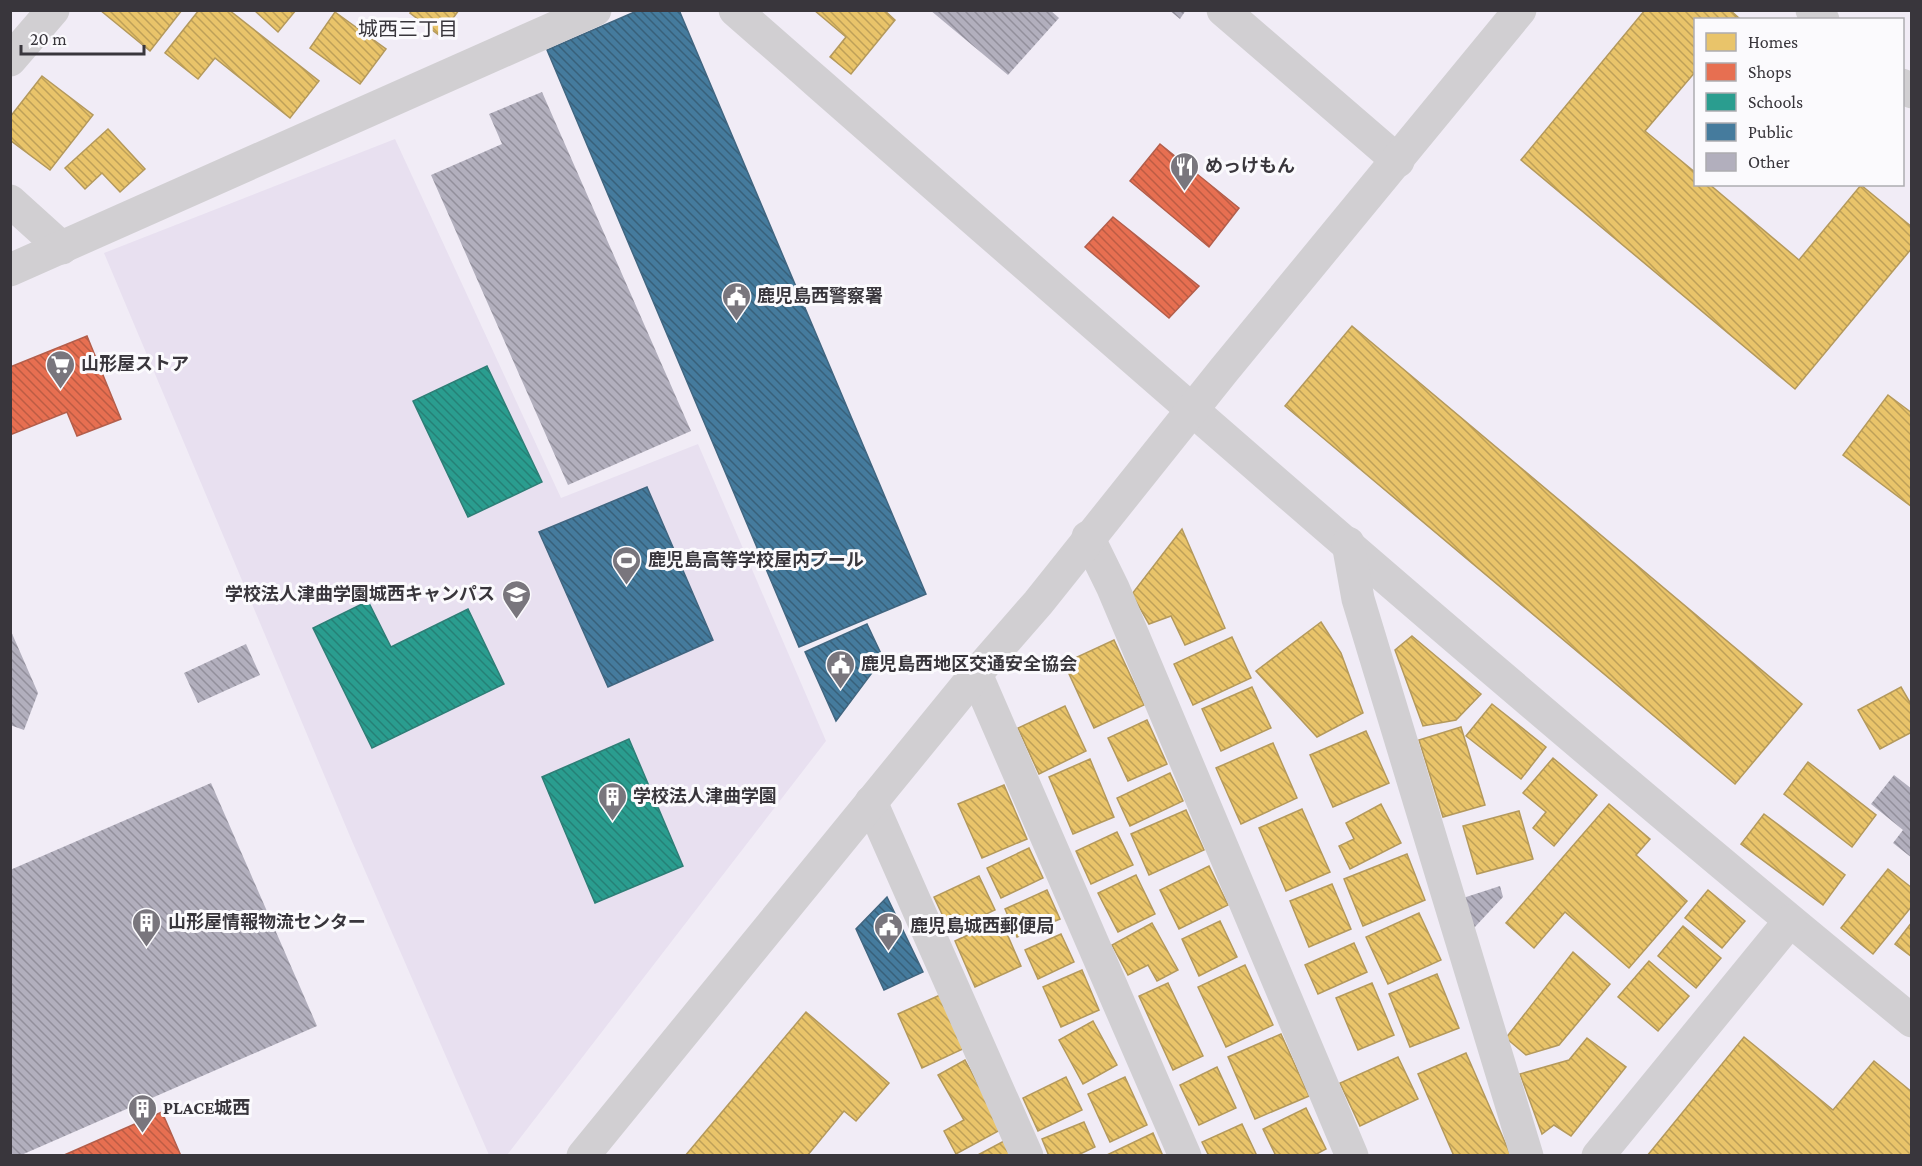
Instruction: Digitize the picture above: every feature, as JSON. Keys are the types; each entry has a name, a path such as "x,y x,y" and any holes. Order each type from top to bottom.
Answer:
{"street":[{"path":"10,60 53,10"},
{"path":"10,270 595,10"},
{"path":"735,10 1348,543 1790,921 1911,1021"},
{"path":"1223,10 1398,161"},
{"path":"583,1155 976,674 1038,603 1088,537 1520,10"},
{"path":"10,201 62,248"},
{"path":"1088,537 1113,588 1352,1155"},
{"path":"1348,543 1358,599 1527,1155"},
{"path":"976,674 1185,1155"},
{"path":"871,802 1027,1155"},
{"path":"1598,1155 1790,921"}],"shaded area":[{"name":"学校法人津曲学園城西キャンパス","path":"395,139 561,498 698,444 826,741 507,1155 489,1155 352,841 104,253"}],"building: Homes":[{"path":"100,10 182,10 150,51"},
{"path":"199,10 229,10 319,81 290,118 215,58 198,79 165,53"},
{"path":"254,10 296,10 278,32"},
{"path":"412,10 459,10 440,36 410,13"},
{"path":"814,10 884,10 895,20 851,74 830,57 846,37"},
{"path":"1645,10 1730,10 1739,18 1694,18 1694,73 1645,131 1694,171 1694,186 1711,186 1799,260 1860,186 1912,227 1912,248 1795,389 1521,160"},
{"path":"335,12 386,49 360,84 310,48"},
{"path":"42,76 93,115 50,170 10,140 10,117"},
{"path":"108,129 145,169 120,192 102,173 85,189 65,168"},
{"path":"1352,326 1802,704 1735,784 1285,406"},
{"path":"1888,395 1912,413 1912,507 1843,455"},
{"path":"1182,529 1225,628 1185,645 1171,616 1149,624 1132,594"},
{"path":"1321,622 1341,653 1363,713 1317,737 1256,671"},
{"path":"1412,636 1481,694 1456,720 1423,726 1395,650"},
{"path":"1232,637 1251,678 1193,705 1174,664"},
{"path":"1114,640 1144,705 1094,728 1064,663"},
{"path":"1252,687 1271,728 1221,751 1202,709"},
{"path":"1901,687 1912,706 1912,732 1880,749 1858,710"},
{"path":"1492,704 1546,747 1521,779 1466,736"},
{"path":"1065,706 1086,751 1039,774 1018,728"},
{"path":"1147,720 1167,764 1128,781 1108,738"},
{"path":"1461,727 1485,805 1443,817 1419,740"},
{"path":"1366,731 1389,783 1333,807 1310,755"},
{"path":"1273,743 1297,798 1241,824 1216,768"},
{"path":"1553,758 1597,795 1554,846 1533,828 1546,812 1523,793"},
{"path":"1090,759 1114,817 1073,834 1049,777"},
{"path":"1808,762 1876,815 1852,847 1784,794"},
{"path":"1170,773 1183,801 1130,826 1117,798"},
{"path":"1004,785 1027,839 982,858 958,804"},
{"path":"1381,804 1401,843 1350,869 1339,846 1354,839 1346,823"},
{"path":"1609,804 1650,839 1636,855 1687,901 1629,968 1565,912 1534,948 1506,923"},
{"path":"1302,809 1330,872 1286,891 1259,828"},
{"path":"1186,810 1204,850 1149,875 1131,834"},
{"path":"1519,811 1533,859 1477,874 1463,826"},
{"path":"1764,814 1845,875 1823,905 1741,844"},
{"path":"1117,832 1133,865 1091,884 1076,851"},
{"path":"1029,848 1043,878 1001,898 987,868"},
{"path":"1407,854 1425,900 1363,926 1344,879"},
{"path":"1209,866 1228,905 1179,929 1160,890"},
{"path":"1888,869 1912,888 1912,906 1873,954 1841,928"},
{"path":"1136,875 1155,914 1118,932 1098,893"},
{"path":"979,876 995,910 950,931 934,897"},
{"path":"1332,884 1351,929 1309,947 1290,901"},
{"path":"1047,890 1060,919 1017,937 1005,909"},
{"path":"1708,890 1745,921 1722,948 1685,918"},
{"path":"1419,913 1441,960 1388,984 1366,937"},
{"path":"1001,920 1021,966 975,987 955,941"},
{"path":"1220,921 1237,957 1199,976 1182,939"},
{"path":"1912,922 1912,957 1895,944"},
{"path":"1152,923 1178,970 1157,981 1148,965 1128,975 1112,945"},
{"path":"1683,926 1721,958 1696,988 1658,956"},
{"path":"1061,934 1074,962 1038,979 1025,950"},
{"path":"1354,943 1367,972 1318,994 1305,965"},
{"path":"1573,952 1610,984 1559,1045 1526,1055 1506,1038"},
{"path":"1649,961 1689,996 1658,1031 1618,997"},
{"path":"1245,965 1273,1025 1226,1047 1198,987"},
{"path":"1082,970 1099,1010 1061,1027 1043,987"},
{"path":"1437,974 1459,1028 1410,1047 1389,994"},
{"path":"1168,983 1203,1056 1173,1070 1139,996"},
{"path":"1372,983 1394,1035 1358,1050 1336,998"},
{"path":"940,995 965,1048 922,1068 898,1014"},
{"path":"806,1012 889,1083 856,1121 844,1111 807,1156 685,1156"},
{"path":"1093,1021 1117,1065 1083,1084 1059,1040"},
{"path":"1281,1034 1309,1096 1255,1119 1228,1057"},
{"path":"1744,1037 1833,1110 1874,1061 1912,1092 1912,1156 1647,1156"},
{"path":"1587,1038 1626,1067 1571,1136 1554,1125 1542,1134 1520,1074 1569,1060"},
{"path":"1466,1053 1511,1156 1454,1156 1418,1074"},
{"path":"1398,1057 1418,1099 1360,1126 1340,1083"},
{"path":"965,1060 1002,1129 956,1154 944,1131 964,1120 938,1075"},
{"path":"1217,1067 1236,1108 1199,1125 1180,1085"},
{"path":"1066,1077 1082,1110 1038,1131 1023,1098"},
{"path":"1125,1077 1147,1125 1110,1142 1088,1094"},
{"path":"1306,1108 1326,1149 1313,1156 1276,1156 1263,1129"},
{"path":"1084,1122 1095,1147 1076,1156 1049,1156 1042,1139"},
{"path":"1242,1124 1257,1156 1209,1156 1202,1142"},
{"path":"1153,1133 1163,1156 1107,1155"},
{"path":"1004,1141 1011,1156 976,1156"}],"building: Shops":[{"path":"1160,144 1239,208 1209,247 1130,181"},
{"path":"1113,217 1199,286 1169,318 1085,247"},
{"name":"山形屋ストア","path":"87,336 121,419 77,436 67,412 10,435 10,367"},
{"name":"PLACE城西","path":"162,1112 181,1156 62,1156"}],"building: Schools":[{"path":"487,366 542,482 468,517 413,401"},
{"path":"368,601 391,647 468,609 504,684 372,748 313,628"},
{"name":"学校法人津曲学園","path":"629,739 683,866 595,903 542,777"}],"building: Public":[{"name":"鹿児島西警察署","path":"639,10 679,10 926,594 799,647 547,50"},
{"name":"鹿児島高等学校屋内プール","path":"647,487 713,640 608,687 539,532"},
{"name":"鹿児島西地区交通安全協会","path":"867,624 883,658 836,721 805,652"},
{"name":"鹿児島城西郵便局","path":"887,897 923,972 884,990 856,929"}],"building: Other":[{"path":"930,10 1050,10 1059,18 1008,75"},
{"path":"1169,10 1186,10 1180,19"},
{"path":"542,92 691,431 568,485 431,175 502,144 489,114"},
{"path":"10,629 38,693 24,730 10,725"},
{"path":"246,644 260,675 198,703 184,673"},
{"path":"1894,775 1912,789 1912,858 1893,843 1903,830 1871,804"},
{"name":"山形屋情報物流センター","path":"211,783 317,1026 19,1156 10,1156 10,870"},
{"path":"1500,886 1503,897 1473,929 1463,898"}],"place":[{"name":"めっけもん","path":"1184,192"},
{"name":"鹿児島西警察署","path":"736,322"},
{"name":"山形屋ストア","path":"60,390"},
{"name":"鹿児島高等学校屋内プール","path":"627,586"},
{"name":"学校法人津曲学園城西キャンパス","path":"516,620"},
{"name":"鹿児島西地区交通安全協会","path":"840,690"},
{"name":"学校法人津曲学園","path":"612,822"},
{"name":"山形屋情報物流センター","path":"147,948"},
{"name":"鹿児島城西郵便局","path":"889,952"},
{"name":"PLACE城西","path":"142,1134"}],"district":[{"name":"城西三丁目","path":"408,29"}]}
